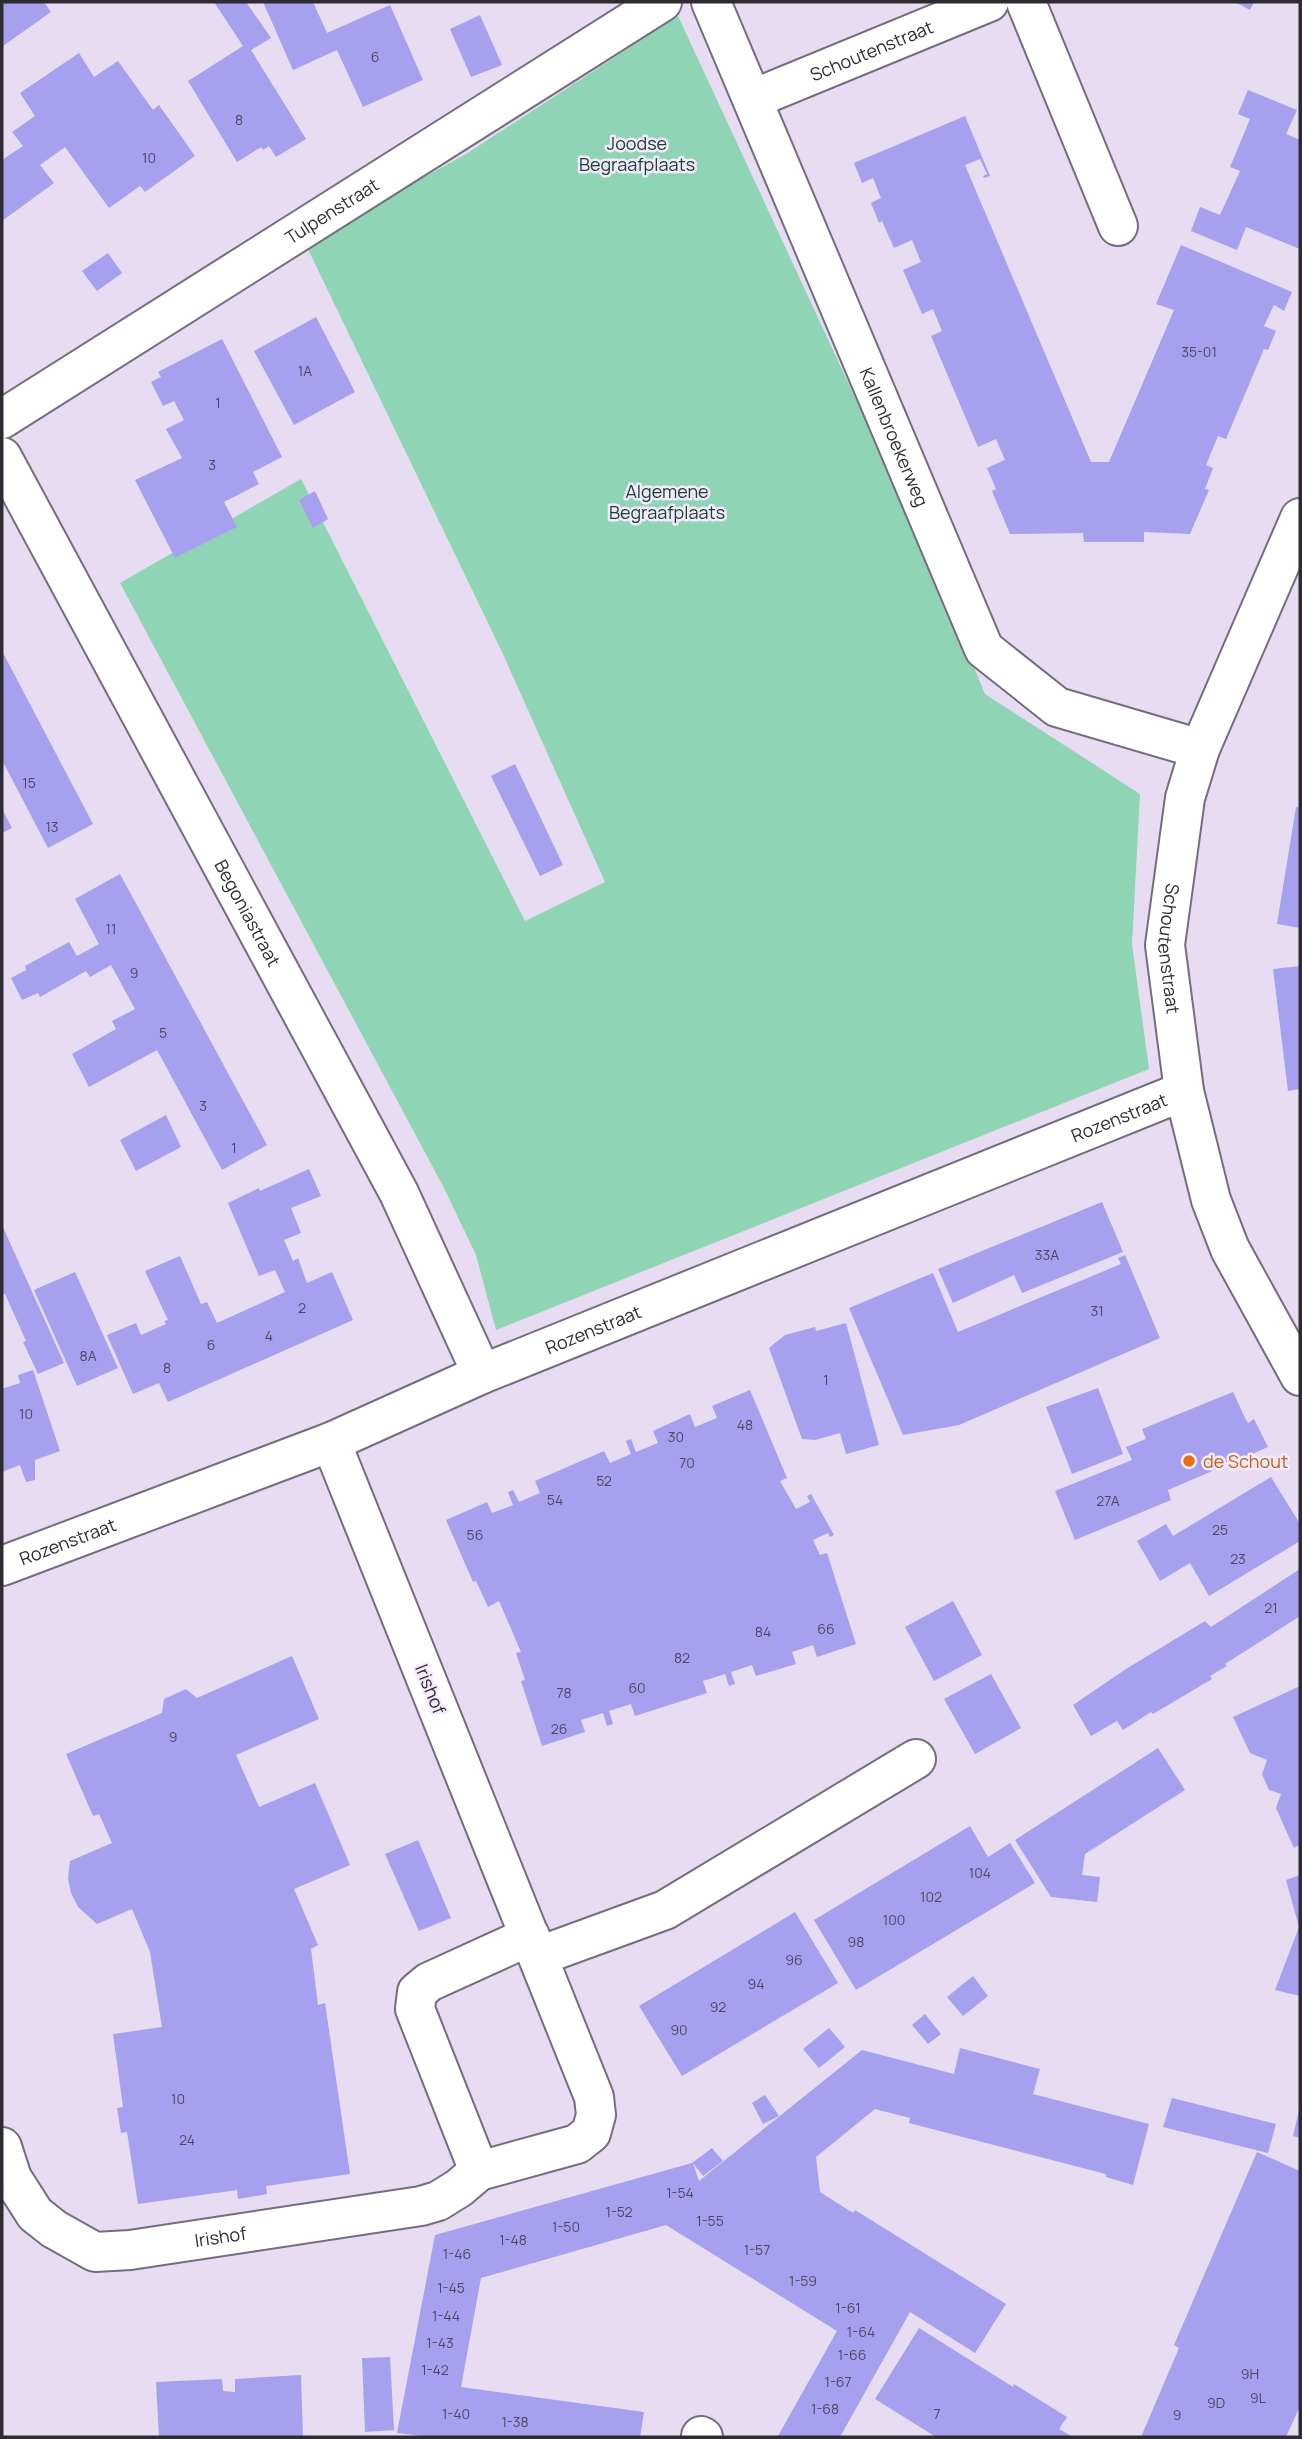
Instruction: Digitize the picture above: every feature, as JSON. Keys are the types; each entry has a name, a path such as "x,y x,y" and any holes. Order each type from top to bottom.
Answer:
{"street":[{"name":"Tulpenstraat","path":"2,419 662,2"},
{"name":"Kallenbroekerweg","path":"711,2 984,649 1057,706 1200,750"},
{"name":"Schoutenstraat","path":"753,99 989,2"},
{"path":"1026,2 1118,226"},
{"name":"Begoniastraat","path":"2,457 400,1194 482,1374"},
{"name":"Schoutenstraat","path":"1300,518 1200,750 1185,797 1165,945 1184,1091 1211,1200 1230,1249 1300,1376"},
{"name":"Rozenstraat","path":"2,1566 331,1441 482,1374 1184,1091"},
{"name":"Irishof","path":"2,2147 12,2178 35,2214 54,2229 95,2252 130,2250 421,2206 439,2201 479,2171 577,2144 592,2133 596,2115 594,2097 331,1441"},
{"path":"479,2171 415,2009 417,1992 429,1982 535,1946 665,1910 916,1759"}],"green space":[{"path":"678,16 923,544 985,694 1140,794 1132,944 1149,1069 496,1330 476,1255 444,1188 120,583 301,479 525,921 605,882 502,652 305,243 466,154"}],"building":[{"path":"2,2 44,2 51,12 3,46"},
{"path":"214,2 246,2 271,38 251,50 306,139 276,157 269,146 263,150 261,147 237,162 188,81 243,46"},
{"path":"263,2 313,2 327,33 390,5 423,80 363,107 337,50 293,70"},
{"path":"1235,2 1254,2 1250,10"},
{"path":"480,15 502,65 471,77 450,29"},
{"path":"79,53 94,77 118,61 153,110 159,105 195,156 145,192 140,186 109,208 65,147 40,165 54,183 2,221 2,160 23,146 12,132 35,116 20,93"},
{"path":"1248,90 1297,110 1286,134 1300,140 1300,249 1246,227 1237,250 1191,231 1200,207 1220,215 1240,171 1230,167 1250,119 1238,114"},
{"path":"965,116 990,176 984,178 987,174 980,159 965,165 1091,462 1109,462 1174,310 1156,304 1181,245 1292,292 1284,311 1274,305 1264,326 1276,331 1268,350 1264,349 1226,439 1218,436 1206,465 1213,468 1205,489 1209,490 1190,534 1144,532 1144,542 1084,542 1083,533 1010,534 992,491 996,489 987,468 1005,460 996,439 978,447 931,336 942,331 933,309 922,314 903,270 921,262 912,240 894,248 871,203 881,198 873,178 862,183 854,163"},
{"path":"108,253 122,273 97,291 82,271"},
{"path":"316,317 355,392 294,425 254,351"},
{"path":"222,339 282,457 253,472 259,484 224,502 237,527 175,558 135,480 182,458 166,429 184,420 174,401 163,406 151,382 161,377 158,372"},
{"path":"315,491 328,519 313,528 299,500"},
{"path":"2,651 93,824 48,848 2,760"},
{"path":"515,764 563,865 540,876 491,776"},
{"path":"1296,807 1300,808 1300,928 1277,924"},
{"path":"2,809 12,828 2,833"},
{"path":"120,874 267,1145 222,1170 157,1050 89,1087 72,1054 116,1029 112,1021 135,1009 111,965 90,977 86,971 40,997 38,993 22,1000 11,978 26,970 25,966 69,942 77,956 99,944 75,899"},
{"path":"1300,966 1300,1089 1288,1091 1273,969"},
{"path":"166,1115 181,1147 136,1171 120,1140"},
{"path":"309,1169 321,1196 291,1208 301,1233 284,1240 293,1261 298,1258 307,1283 332,1272 353,1320 168,1402 159,1383 133,1394 107,1335 136,1323 141,1335 166,1324 164,1321 168,1320 145,1271 180,1256 201,1304 207,1302 217,1323 285,1292 275,1270 259,1276 228,1203"},
{"path":"1102,1202 1123,1252 1022,1293 1014,1275 953,1303 938,1269"},
{"path":"2,1225 64,1363 38,1374 5,1294 2,1295"},
{"path":"1125,1255 1160,1338 959,1425 903,1435 849,1308 933,1273 958,1332 1121,1264 1118,1258"},
{"path":"75,1272 118,1368 77,1386 34,1290"},
{"path":"846,1323 879,1445 846,1454 840,1433 815,1440 802,1439 769,1348 785,1335"},
{"path":"33,1370 60,1451 35,1460 35,1480 26,1482 20,1465 2,1472 2,1389 20,1383 18,1375"},
{"path":"1098,1388 1123,1454 1072,1474 1046,1407"},
{"path":"750,1390 787,1478 780,1481 796,1509 810,1502 807,1496 811,1494 834,1535 830,1537 828,1533 813,1540 820,1555 827,1553 856,1644 817,1657 813,1645 792,1652 796,1664 756,1676 752,1665 731,1672 735,1684 729,1686 725,1674 703,1681 707,1693 635,1716 631,1704 609,1711 613,1724 607,1726 603,1713 581,1720 585,1732 542,1746 521,1681 525,1680 516,1653 521,1652 499,1601 488,1607 476,1581 473,1582 446,1520 487,1502 492,1513 513,1505 508,1492 513,1490 519,1502 540,1493 535,1481 604,1451 610,1463 631,1454 626,1441 631,1439 636,1452 658,1443 653,1431 690,1414 695,1427 717,1418 712,1406"},
{"path":"1233,1392 1246,1420 1248,1423 1254,1419 1268,1447 1168,1490 1171,1500 1075,1540 1055,1491 1132,1460 1126,1447 1146,1439 1142,1429"},
{"path":"1271,1477 1300,1524 1300,1541 1209,1596 1190,1563 1160,1581 1137,1541 1166,1524 1173,1536"},
{"path":"1300,1569 1300,1616 1225,1664 1227,1666 1210,1676 1212,1679 1153,1714 1151,1712 1123,1730 1117,1721 1091,1736 1073,1705 1205,1621 1211,1627"},
{"path":"953,1601 982,1655 934,1681 905,1627"},
{"path":"292,1656 319,1719 236,1755 259,1807 315,1783 350,1865 294,1889 318,1945 311,1949 318,2005 325,2003 350,2174 266,2186 267,2194 238,2199 237,2190 138,2204 127,2132 121,2133 117,2108 123,2107 113,2034 162,2027 150,1952 132,1909 97,1924 78,1907 71,1893 68,1878 70,1861 112,1843 99,1814 93,1816 66,1754 162,1713 164,1699 186,1689 197,1698"},
{"path":"991,1674 1021,1728 975,1754 944,1699"},
{"path":"1300,1686 1300,1845 1294,1848 1276,1808 1281,1794 1269,1790 1262,1774 1267,1760 1250,1753 1233,1717"},
{"path":"1158,1748 1185,1790 1085,1854 1082,1875 1100,1877 1097,1902 1051,1897 1015,1840"},
{"path":"970,1826 988,1857 1010,1843 1035,1883 856,1990 814,1920"},
{"path":"418,1840 451,1918 419,1931 385,1854"},
{"path":"1300,1875 1300,1996 1275,1990 1299,1927 1286,1880"},
{"path":"795,1912 838,1983 682,2076 639,2006"},
{"path":"973,1976 988,1996 963,2016 947,1997"},
{"path":"925,2014 941,2034 928,2044 912,2025"},
{"path":"829,2028 845,2047 819,2068 803,2049"},
{"path":"960,2048 1040,2069 1033,2094 1149,2124 1133,2185 1106,2177 1106,2174 909,2123 910,2118 875,2109 816,2157 820,2192 853,2213 855,2210 1006,2304 975,2353 910,2312 840,2437 778,2436 837,2331 666,2225 481,2278 461,2387 644,2412 640,2437 432,2437 397,2433 435,2235 692,2163 712,2148 723,2161 703,2176 693,2163 699,2181 862,2050 954,2074"},
{"path":"765,2095 779,2116 763,2124 752,2103"},
{"path":"1172,2098 1276,2124 1268,2153 1163,2127"},
{"path":"1300,2110 1300,2138 1293,2136"},
{"path":"1257,2152 1300,2171 1300,2406 1286,2437 1141,2437 1179,2348 1174,2345"},
{"path":"919,2328 1013,2387 1014,2384 1067,2417 1059,2429 1073,2437 936,2437 875,2399"},
{"path":"390,2357 394,2430 365,2432 362,2358"},
{"path":"301,2375 303,2437 159,2437 156,2382 222,2379 223,2391 235,2392 235,2379"}],"place":[{"name":"de Schout","path":"1189,1461"}],"park label":[{"name":"Joodse Begraafplaats","path":"637,153"},
{"name":"Algemene Begraafplaats","path":"667,501"}]}
